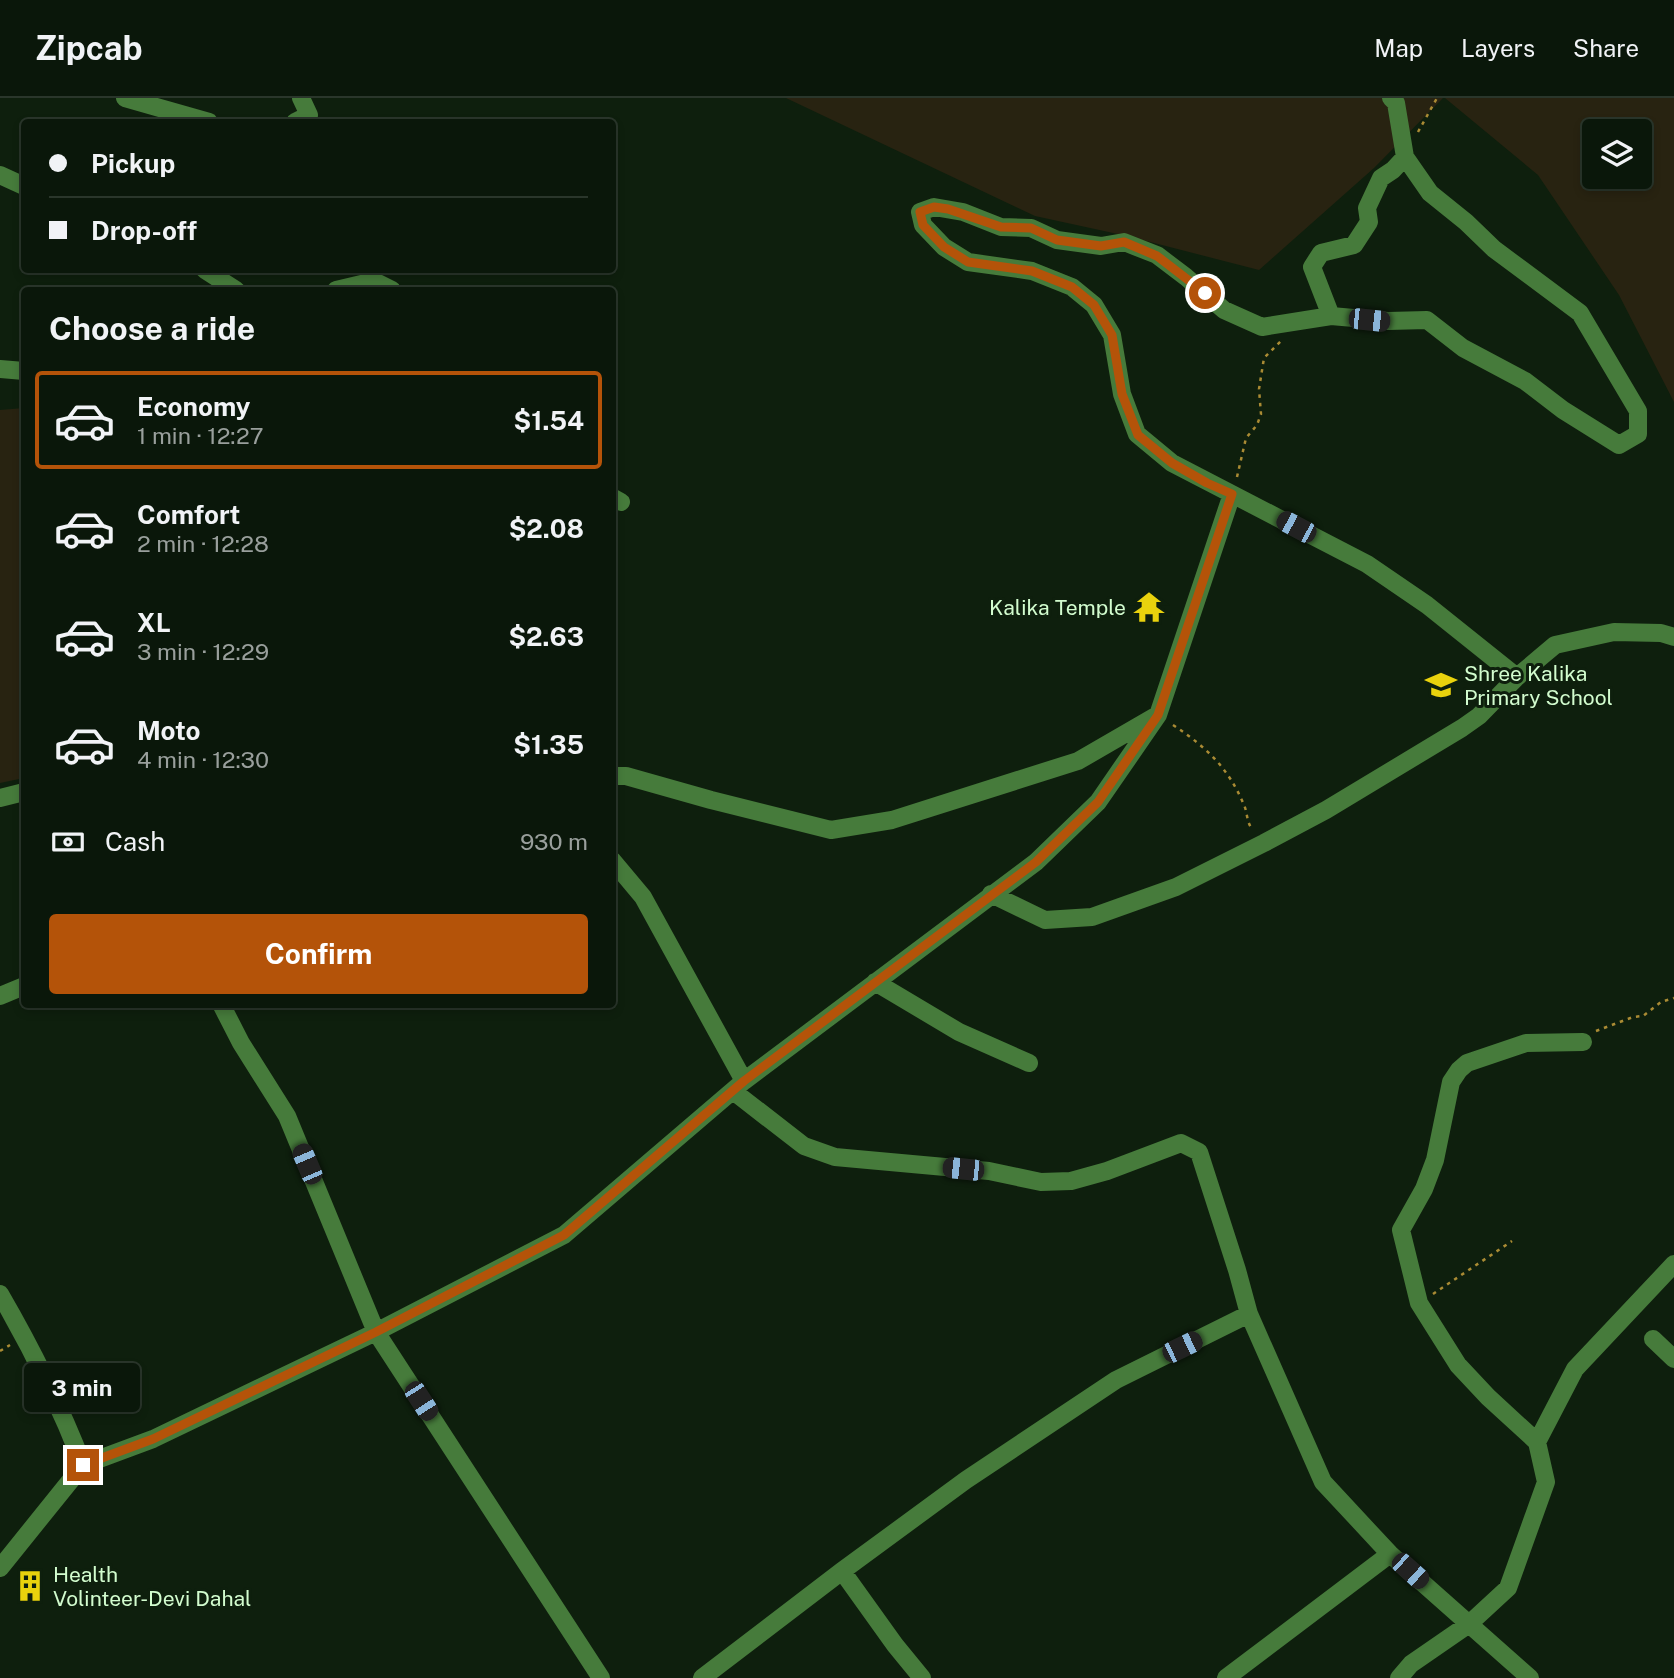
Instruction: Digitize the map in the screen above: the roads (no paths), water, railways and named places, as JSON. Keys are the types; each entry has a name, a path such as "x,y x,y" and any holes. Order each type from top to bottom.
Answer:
{"street":[{"path":"125,98 198,119"},
{"path":"301,98 309,115 301,119"},
{"path":"1391,98 1396,103 1405,157 1430,193 1494,249 1580,313 1638,411 1638,433 1619,445 1563,410 1525,382 1463,348 1427,320 1388,321 1331,316 1262,327 1224,310 1157,256 1124,242 1101,246 1057,240 1031,228 1001,227 963,212 934,207 920,212 923,225 944,247 968,262 1032,271 1072,287 1094,305 1112,335 1122,394 1138,435 1172,463 1319,538 1397,583 1517,677"},
{"path":"1331,316 1312,267 1321,253 1354,245 1369,222 1367,208 1381,178 1405,157"},
{"path":"0,175 21,185"},
{"path":"210,273 231,287"},
{"path":"349,287 374,281 386,287"},
{"path":"0,369 21,371"},
{"path":"0,1568 83,1465 153,1439 376,1332 564,1235 738,1086 1036,862 1098,802 1158,715 1232,494"},
{"path":"991,894 1045,920 1092,917 1176,887 1326,810 1462,728 1479,716 1517,677 1555,645 1614,632 1661,633 1674,637"},
{"path":"616,776 626,776 831,830 892,820 1078,761 1158,715"},
{"path":"0,798 21,794"},
{"path":"616,865 643,897 738,1086 804,1146 835,1157 989,1171 1041,1182 1071,1181 1181,1143 1199,1152 1249,1314 1323,1482 1390,1554 1530,1678"},
{"path":"875,982 959,1032 1029,1063"},
{"path":"0,996 21,987"},
{"path":"223,1008 241,1043 288,1116 376,1332 601,1678"},
{"path":"1410,1674 1508,1588 1546,1482 1537,1442 1458,1365 1419,1303 1401,1230 1424,1189 1436,1160 1451,1082 1459,1070 1467,1063 1527,1043 1583,1042"},
{"path":"1537,1442 1575,1369 1674,1264"},
{"path":"0,1294 53,1394 83,1465"},
{"path":"702,1678 965,1480 1116,1380 1249,1314"},
{"path":"1653,1339 1674,1359"},
{"path":"1226,1678 1390,1554"},
{"path":"842,1571 922,1678"}],"place":[{"name":"Kalika Temple","path":"1149,607"},
{"name":"Shree Kalika Primary School","path":"1441,685"},
{"name":"Health Volinteer-Devi Dahal","path":"30,1586"}]}
